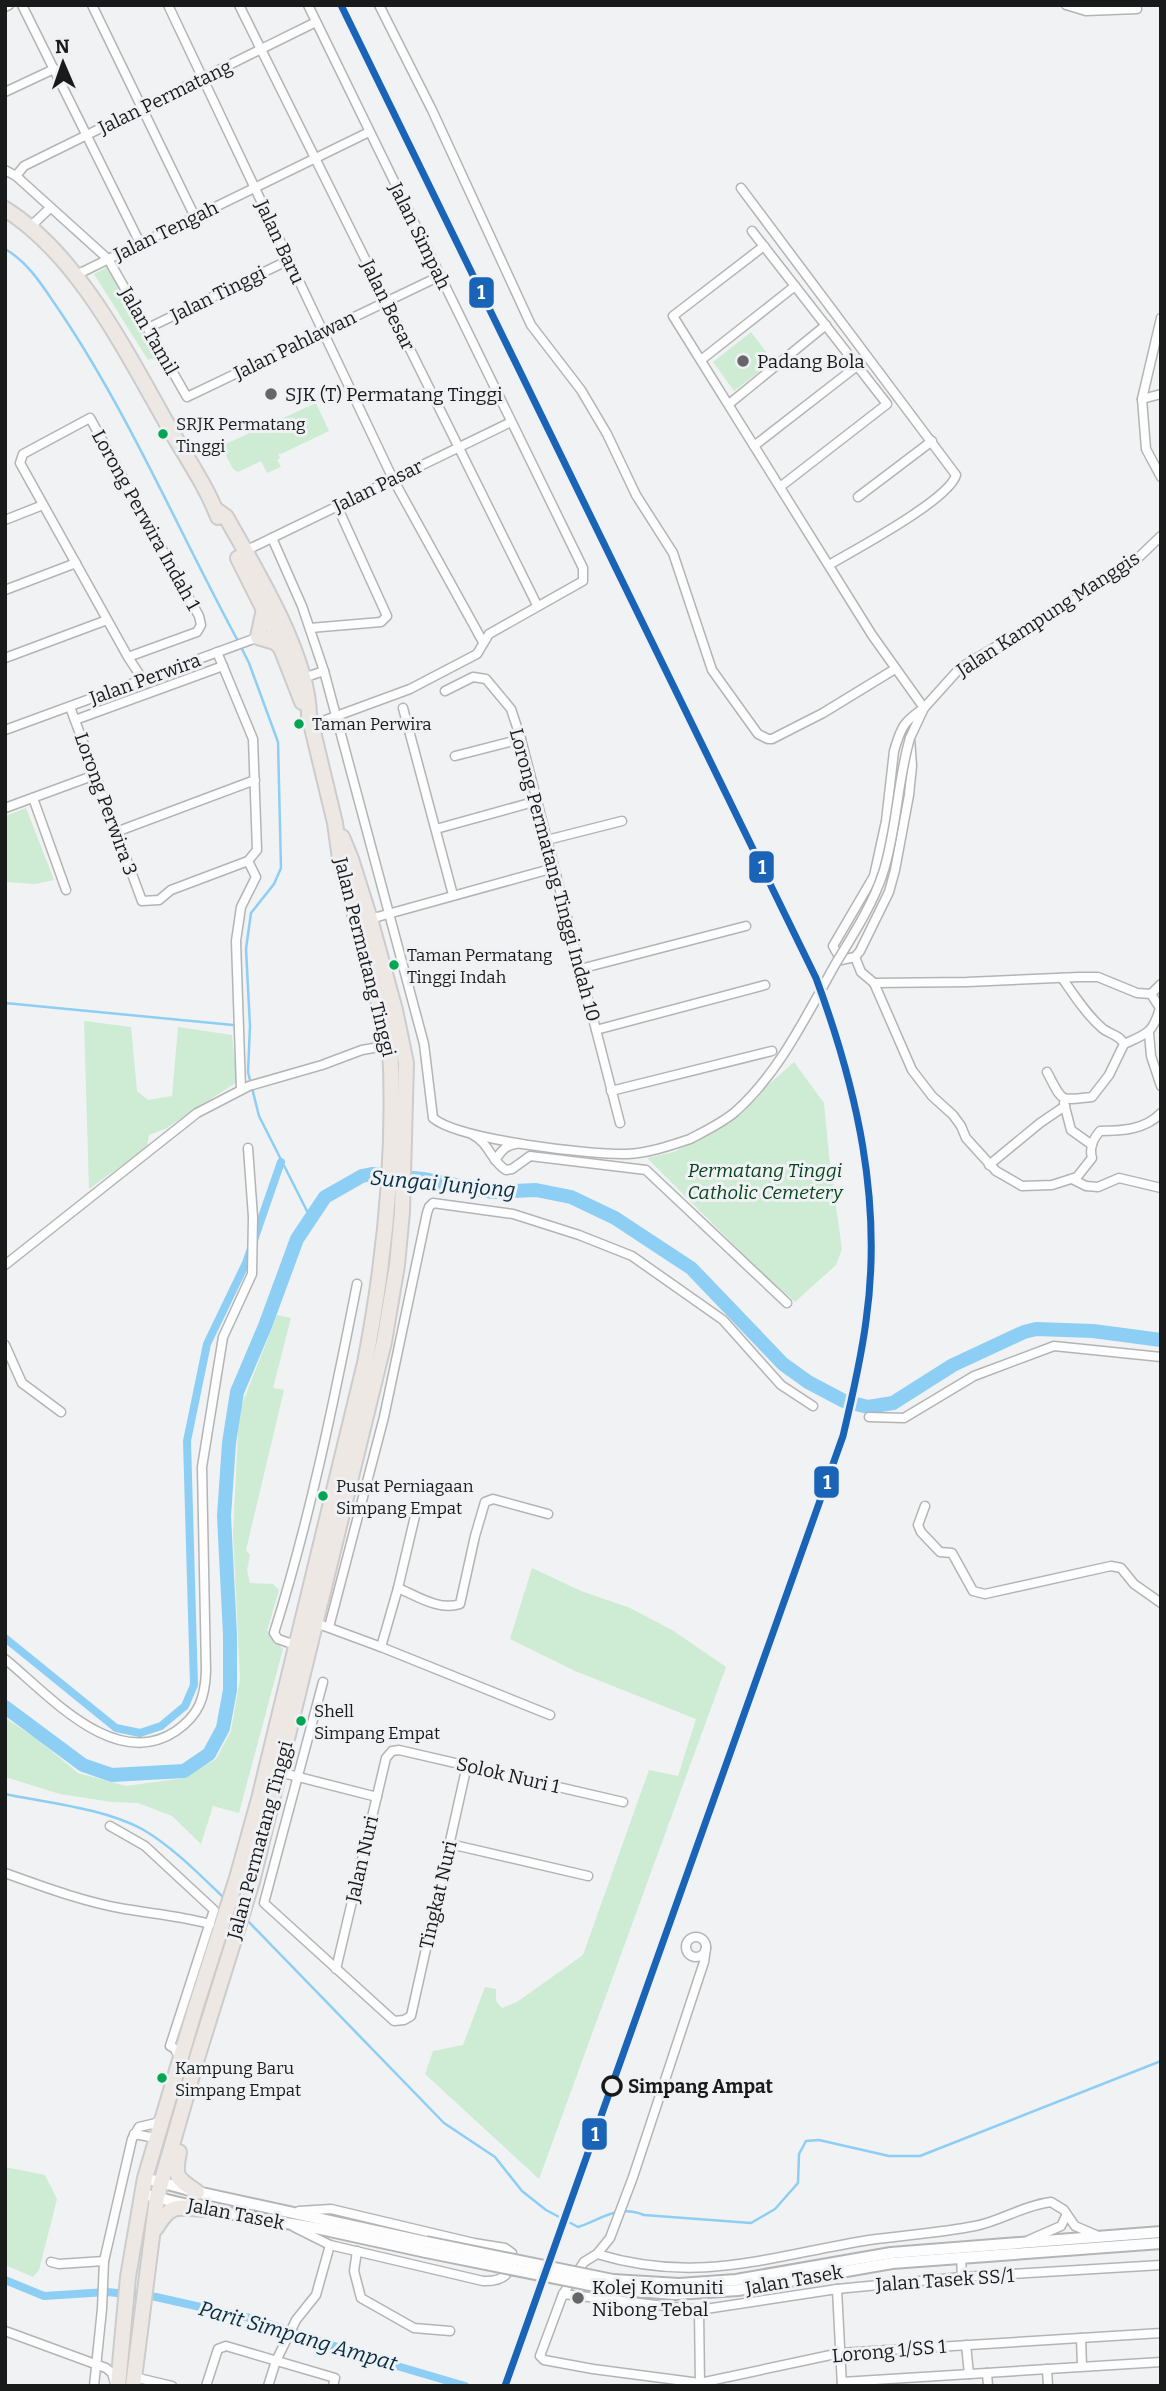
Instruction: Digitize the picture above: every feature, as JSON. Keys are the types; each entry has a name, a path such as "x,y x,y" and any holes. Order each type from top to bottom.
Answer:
{"highway":[{"name":"Jalan Permatang Tinggi","path":"5,209 31,226 54,247 76,275 126,352 215,509 264,609 279,628 282,649 299,698 311,720"},
{"name":"Jalan Permatang Tinggi","path":"134,2381 157,2197 252,1882 279,1772 322,1625 384,1342 397,1265 396,1156 390,1045 340,859 309,700 303,678 245,551 226,517 215,509"},
{"path":"264,609 253,639 275,642 282,649"},
{"name":"Jalan Permatang Tinggi","path":"335,823 351,859 370,919 395,1010 406,1063 396,1156"},
{"path":"360,934 363,925 370,919"},
{"name":"Jalan Permatang Tinggi","path":"117,2386 128,2277 145,2178 164,2114 177,2053 189,2030 259,1799 365,1363 395,1211"},
{"path":"187,2095 176,2169 178,2180 197,2192"},
{"path":"156,2138 173,2144"},
{"path":"153,2234 169,2210 176,2207 204,2209"}],"main road":[{"name":"Jalan Tasek","path":"145,2178 426,2247"},
{"name":"Jalan Tasek","path":"142,2193 204,2209 288,2225 426,2247 675,2294 738,2290 892,2263 1161,2243"},
{"name":"Jalan Tasek","path":"612,2284 679,2284 736,2280 891,2253 1161,2232"}],"street":[{"path":"22,5 140,243"},
{"path":"92,5 194,217"},
{"name":"Jalan Baru","path":"168,5 393,479"},
{"name":"Jalan Besar","path":"239,5 537,605"},
{"name":"Jalan Simpah","path":"308,5 583,568 583,580 537,605"},
{"path":"379,5 432,110 531,324 581,390 607,434 636,495 673,553 712,670 758,734 768,740 772,739 823,713 895,669"},
{"path":"1066,5 1086,11 1137,9"},
{"name":"Jalan Permatang","path":"16,176 24,166 316,22"},
{"path":"5,92 54,69"},
{"name":"Jalan Tengah","path":"76,275 369,132"},
{"name":"Jalan Tamil","path":"5,170 16,176 107,259 187,397"},
{"path":"741,188 956,475 954,483 916,512 829,565"},
{"path":"31,226 50,208"},
{"path":"752,231 887,404 780,487"},
{"path":"764,246 673,316 895,669 924,708 906,720 898,736 886,821 874,876 833,946 841,960 855,957"},
{"name":"Jalan Tinggi","path":"148,328 289,260"},
{"name":"Jalan Pahlawan","path":"187,397 440,276"},
{"path":"701,360 795,286"},
{"path":"1161,318 1142,400 1146,449 1161,477"},
{"path":"729,404 826,325"},
{"path":"754,446 857,366"},
{"path":"1142,400 1161,394"},
{"name":"Lorong Perwira Indah 1","path":"43,505 20,463 23,454 90,418 199,616 201,625 197,632 128,657"},
{"name":"Jalan Pasar","path":"245,551 511,422"},
{"path":"858,497 932,441"},
{"path":"393,479 483,642"},
{"path":"5,520 43,505 143,680"},
{"path":"310,628 381,622 387,616 337,506"},
{"name":"Jalan Kampung Manggis","path":"414,1005 424,1044 433,1118 464,1131 523,1144 591,1154 628,1154 652,1151 690,1139 733,1113 767,1076 786,1049 848,942 881,877 892,831 902,766 910,738 924,708 960,668 1079,597 1138,558 1161,536"},
{"path":"272,538 310,628 324,671 414,1005 395,1010"},
{"path":"5,590 76,564"},
{"path":"311,720 336,717 410,689 477,654 489,634 537,605"},
{"path":"5,658 107,620"},
{"name":"Jalan Perwira","path":"5,730 279,628"},
{"path":"217,652 253,739 258,842 256,855 248,861 256,877 241,907 236,941 249,1087"},
{"path":"75,720 223,666"},
{"path":"303,678 324,671"},
{"name":"Lorong Permatang Tinggi Indah 10","path":"445,691 472,677 486,680 511,709 620,1123"},
{"name":"Lorong Perwira 3","path":"69,707 142,901 159,900 171,890 248,861"},
{"path":"403,708 453,895"},
{"path":"910,738 912,766 909,795 895,870 889,892 855,957 860,972 874,983 912,1070 932,1096 953,1115 966,1138 989,1164 1022,1186 1052,1185 1072,1179 1082,1172 1092,1158 1090,1150 1100,1131 1125,1131 1152,1121 1161,1113"},
{"path":"455,756 521,739"},
{"path":"5,808 95,775"},
{"path":"116,832 255,780"},
{"path":"33,798 66,890"},
{"path":"436,829 537,801"},
{"path":"547,841 622,821"},
{"path":"370,919 554,868"},
{"path":"580,969 746,926"},
{"path":"1062,978 1088,1014 1104,1029 1122,1039 1124,1044"},
{"path":"874,983 1098,978 1137,993 1151,994 1161,984"},
{"path":"596,1030 765,985"},
{"path":"989,1164 1064,1103 1092,1097 1109,1075 1124,1044 1149,1033 1156,1023 1160,1008 1151,994"},
{"path":"1149,1033 1151,1056 1161,1086"},
{"path":"5,1265 197,1113 249,1087 322,1065 362,1049 390,1045"},
{"path":"611,1091 772,1051"},
{"path":"1047,1072 1064,1103 1071,1130 1092,1145"},
{"path":"464,1131 479,1138 506,1170 512,1169 530,1156 646,1170 787,1303"},
{"path":"495,1160 499,1139"},
{"path":"495,1160 501,1151 510,1145 523,1144"},
{"path":"5,1659 93,1730 123,1742 137,1744 154,1741 174,1732 198,1711 205,1693 206,1671 202,1467 204,1443 223,1337 252,1274 253,1217 248,1148"},
{"path":"1072,1179 1086,1186 1098,1187 1119,1178 1161,1188"},
{"path":"550,1715 322,1625 384,1418 427,1213 433,1203 513,1214 579,1235 632,1256 723,1320 781,1385 813,1406"},
{"path":"397,1265 416,1269"},
{"path":"295,1646 278,1639 274,1633 290,1581 320,1460 357,1284"},
{"path":"390,1307 408,1308"},
{"path":"5,1345 22,1383 61,1412"},
{"path":"869,1417 904,1418 974,1376 1054,1346 1161,1357"},
{"path":"398,1588 447,1607 460,1604 485,1502 493,1499 548,1514"},
{"path":"925,1506 918,1525 921,1532 940,1552 952,1553 973,1591 985,1594 1111,1566 1121,1568 1134,1584 1161,1603"},
{"path":"381,1647 415,1516"},
{"name":"Jalan Permatang Tinggi","path":"323,1682 264,1903 336,1969"},
{"name":"Solok Nuri 1","path":"392,1751 399,1750 467,1765 623,1802"},
{"name":"Jalan Nuri","path":"336,1969 386,1758 392,1751"},
{"name":"Tingkat Nuri","path":"336,1969 394,2021 411,2016 467,1765"},
{"path":"279,1772 377,1797"},
{"path":"110,1826 145,1846 214,1910 170,2046 177,2053"},
{"path":"450,1844 588,1876"},
{"path":"5,1873 92,1902 180,1916 210,1924"},
{"path":"564,2294 584,2262 597,2254 610,2238 633,2177 704,1962 706,1948 701,1939 690,1939 686,1948 699,1965 700,1972"},
{"path":"692,1956 702,1955 706,1948"},
{"path":"94,2386 104,2261 134,2134 139,2127 156,2123 164,2114"},
{"path":"134,2134 156,2138"},
{"path":"597,2254 661,2269 709,2269 754,2264 869,2240 976,2226 1051,2202 1064,2210 1074,2226 1101,2237"},
{"path":"288,2225 330,2245 483,2281 493,2282 506,2277 512,2259 512,2253 505,2248 362,2215 331,2209 292,2212"},
{"path":"1019,2243 1047,2234 1061,2226 1066,2216"},
{"path":"268,2386 276,2361 296,2320 316,2295 330,2245"},
{"path":"357,2251 354,2271 361,2298 414,2328 450,2331"},
{"path":"961,2258 962,2277"},
{"path":"51,2262 59,2264 104,2261"},
{"name":"Jalan Tasek SS/1","path":"564,2294 699,2310 837,2289 962,2277 1161,2265"},
{"path":"837,2289 842,2384"},
{"name":"Lorong 1/SS 1","path":"564,2294 540,2356 544,2360 700,2384 840,2353 1161,2333"},
{"path":"699,2310 700,2384"},
{"path":"5,2331 106,2368 117,2386"},
{"path":"1081,2338 1082,2366"},
{"path":"967,2345 969,2374"},
{"path":"206,2386 218,2350 226,2346 334,2382"},
{"name":"Lorong 1/SS 1","path":"842,2384 926,2381 969,2374 1161,2362"},
{"path":"1047,2369 1048,2386"},
{"path":"987,2373 988,2386"},
{"path":"134,2381 172,2386"}],"green space":[{"path":"108,267 160,356 148,360 94,274"},
{"name":"Padang Bola","path":"751,332 773,361 734,391 713,362"},
{"path":"316,403 329,431 281,454 278,453 280,458 277,460 281,467 267,473 261,461 238,472 233,469 221,446"},
{"path":"26,808 54,880 35,884 5,882 5,816"},
{"path":"84,1021 131,1027 137,1091 148,1100 172,1096 178,1027 232,1035 237,1082 165,1129 149,1135 147,1147 89,1189"},
{"name":"Permatang Tinggi Catholic Cemetery","path":"794,1062 824,1103 842,1249 836,1265 795,1302 757,1268 647,1158 674,1152 722,1126"},
{"path":"277,1315 291,1318 273,1388 284,1390 246,1550 250,1555 247,1570 250,1583 273,1584 279,1590 267,1631 272,1633 271,1636 283,1649 239,1813 213,1806 201,1844 172,1816 138,1803 60,1794 5,1777 5,1718 37,1739 78,1773 126,1786 184,1778 216,1759 231,1731 240,1679 233,1533 239,1412"},
{"path":"532,1568 581,1591 630,1608 672,1630 726,1667 539,2179 425,2074 433,2051 463,2045 485,1987 496,1989 496,2001 502,2008 517,2002 583,1955 649,1770 678,1776 696,1719 575,1671 510,1639"},
{"path":"5,2167 45,2175 57,2199 39,2270 33,2277 5,2265"}],"waterway":[{"path":"5,249 22,262 36,278 86,352 132,433 238,641"},
{"path":"241,647 278,742 281,868 274,884 251,913 246,949 250,1026 248,1072 259,1116 311,1219"},
{"path":"5,1003 233,1025"},
{"path":"5,1638 116,1728 140,1733 161,1726 185,1706 194,1685 187,1441 207,1344 246,1263 281,1162"},
{"name":"Sungai Junjong","path":"5,1707 83,1765 112,1775 184,1771 209,1754 223,1728 230,1690 224,1516 229,1443 237,1392 297,1239 325,1197 362,1176 372,1174 423,1179 493,1192 536,1190 571,1197 615,1218 691,1268 783,1364 808,1382 844,1401 868,1407 893,1403 953,1365 1036,1329 1093,1331 1161,1340"},
{"path":"5,1794 93,1811 142,1829 175,1852 225,1899"},
{"path":"245,1918 444,2123 495,2157 522,2191 546,2210 578,2227 611,2214 627,2211 644,2215 751,2223 775,2209 798,2183 799,2154 806,2141 819,2140 889,2156 920,2156 1161,2061"},
{"name":"Parit Simpang Ampat","path":"5,2280 44,2296 107,2292 156,2297 254,2319 465,2386"}],"rail line":[{"name":"1","path":"341,5 816,978 831,1020 854,1104 868,1189 871,1233 866,1321 843,1436 505,2386"}],"place":[{"name":"Padang Bola","path":"743,361"},
{"name":"SJK (T) Permatang Tinggi","path":"271,394"},
{"name":"SRJK Permatang Tinggi","path":"163,434"},
{"name":"Taman Perwira","path":"299,724"},
{"name":"Taman Permatang Tinggi Indah","path":"394,965"},
{"name":"Pusat Perniagaan Simpang Empat","path":"323,1496"},
{"name":"Shell Simpang Empat","path":"301,1721"},
{"name":"Kampung Baru Simpang Empat","path":"162,2078"},
{"name":"Simpang Ampat","path":"612,2086"},
{"name":"Kolej Komuniti Nibong Tebal","path":"578,2298"}]}
